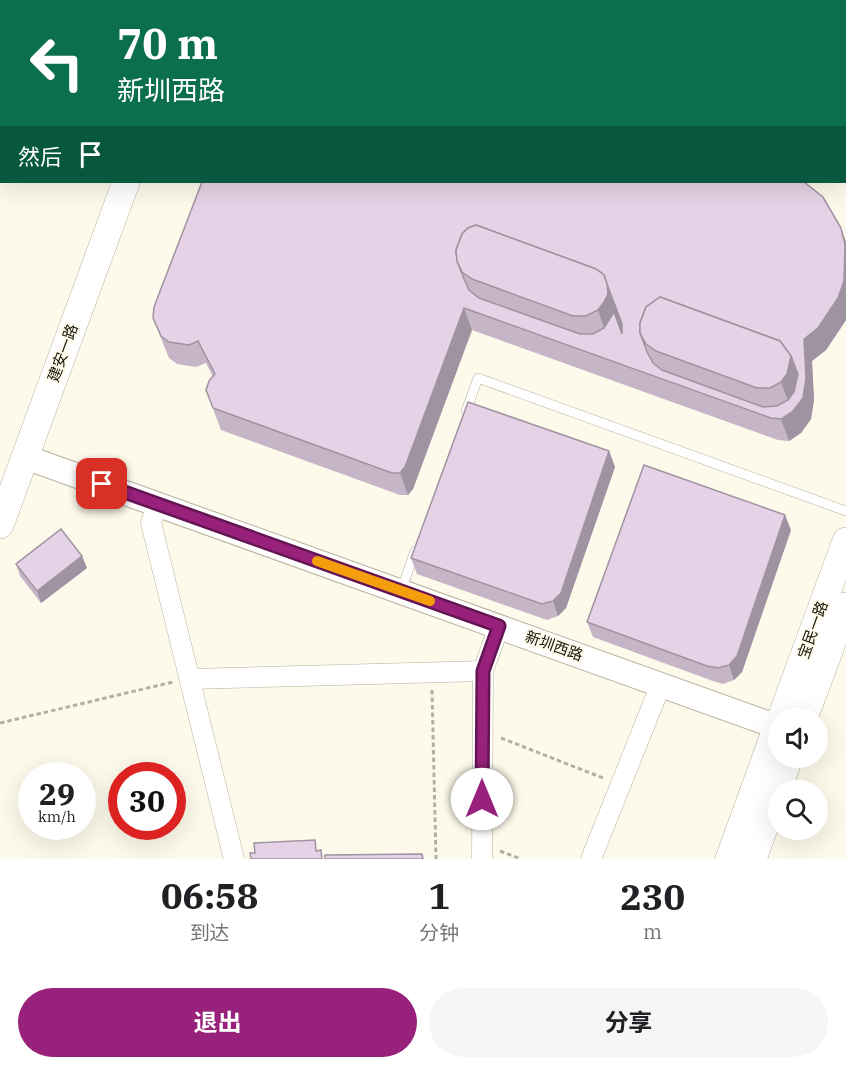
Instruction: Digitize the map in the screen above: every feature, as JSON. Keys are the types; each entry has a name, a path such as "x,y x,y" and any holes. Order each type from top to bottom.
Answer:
{"main road":[{"name":"建安一路","path":"0,473 107,183"},
{"name":"建安一路","path":"0,525 126,183"},
{"name":"宝民一路","path":"785,708 846,541"},
{"name":"宝民一路","path":"808,708 846,606"},
{"path":"729,859 768,753"},
{"path":"753,859 785,768"}],"street":[{"name":"新圳西路","path":"25,457 768,722"},
{"path":"157,504 151,523 234,859"},
{"path":"482,859 483,671 499,626"},
{"path":"190,678 483,671"},
{"path":"591,859 660,684"}],"lane":[{"path":"462,423 478,378 846,512"},
{"path":"401,591 417,546"}],"path":[{"path":"432,672 436,859"},
{"path":"0,723 190,678"},
{"path":"482,730 620,785"}],"building":[{"path":"202,183 805,183 823,197 841,228 845,245 844,281 838,298 818,328 804,339 806,378 803,398 793,411 781,419 771,418 464,308 405,467 400,473 392,473 213,408 206,390 215,374 198,341 189,345 169,342 161,336 153,318 154,307","holes":["476,225 596,269 604,275 622,324 622,334 614,312 604,328 593,334 580,334 479,298 469,290 457,261 456,250 462,234 468,228","660,297 780,341 791,356 798,374 794,392 788,400 777,406 763,407 662,370 653,363 647,352 640,333 640,323 646,307"]},
{"path":"476,225 596,269 604,275 607,284 608,294 604,302 598,310 586,316 573,316 472,279 462,272 457,261 456,250 462,234 468,228"},
{"path":"660,297 780,341 791,356 787,374 781,382 770,388 757,388 656,351 646,344 640,333 640,323 646,307"},
{"path":"468,402 609,451 561,593 553,601 542,604 411,558"},
{"path":"644,465 785,515 737,656 729,665 718,668 707,666 587,622"},
{"path":"61,529 82,556 37,591 16,564"},
{"path":"315,840 316,851 321,850 322,859 251,859 250,853 255,853 254,843"},
{"path":"422,854 423,859 325,859 325,855"}],"slow traffic":[{"path":"317,561 430,601"}],"route":[{"path":"102,484 499,626 483,671 482,799"}]}
